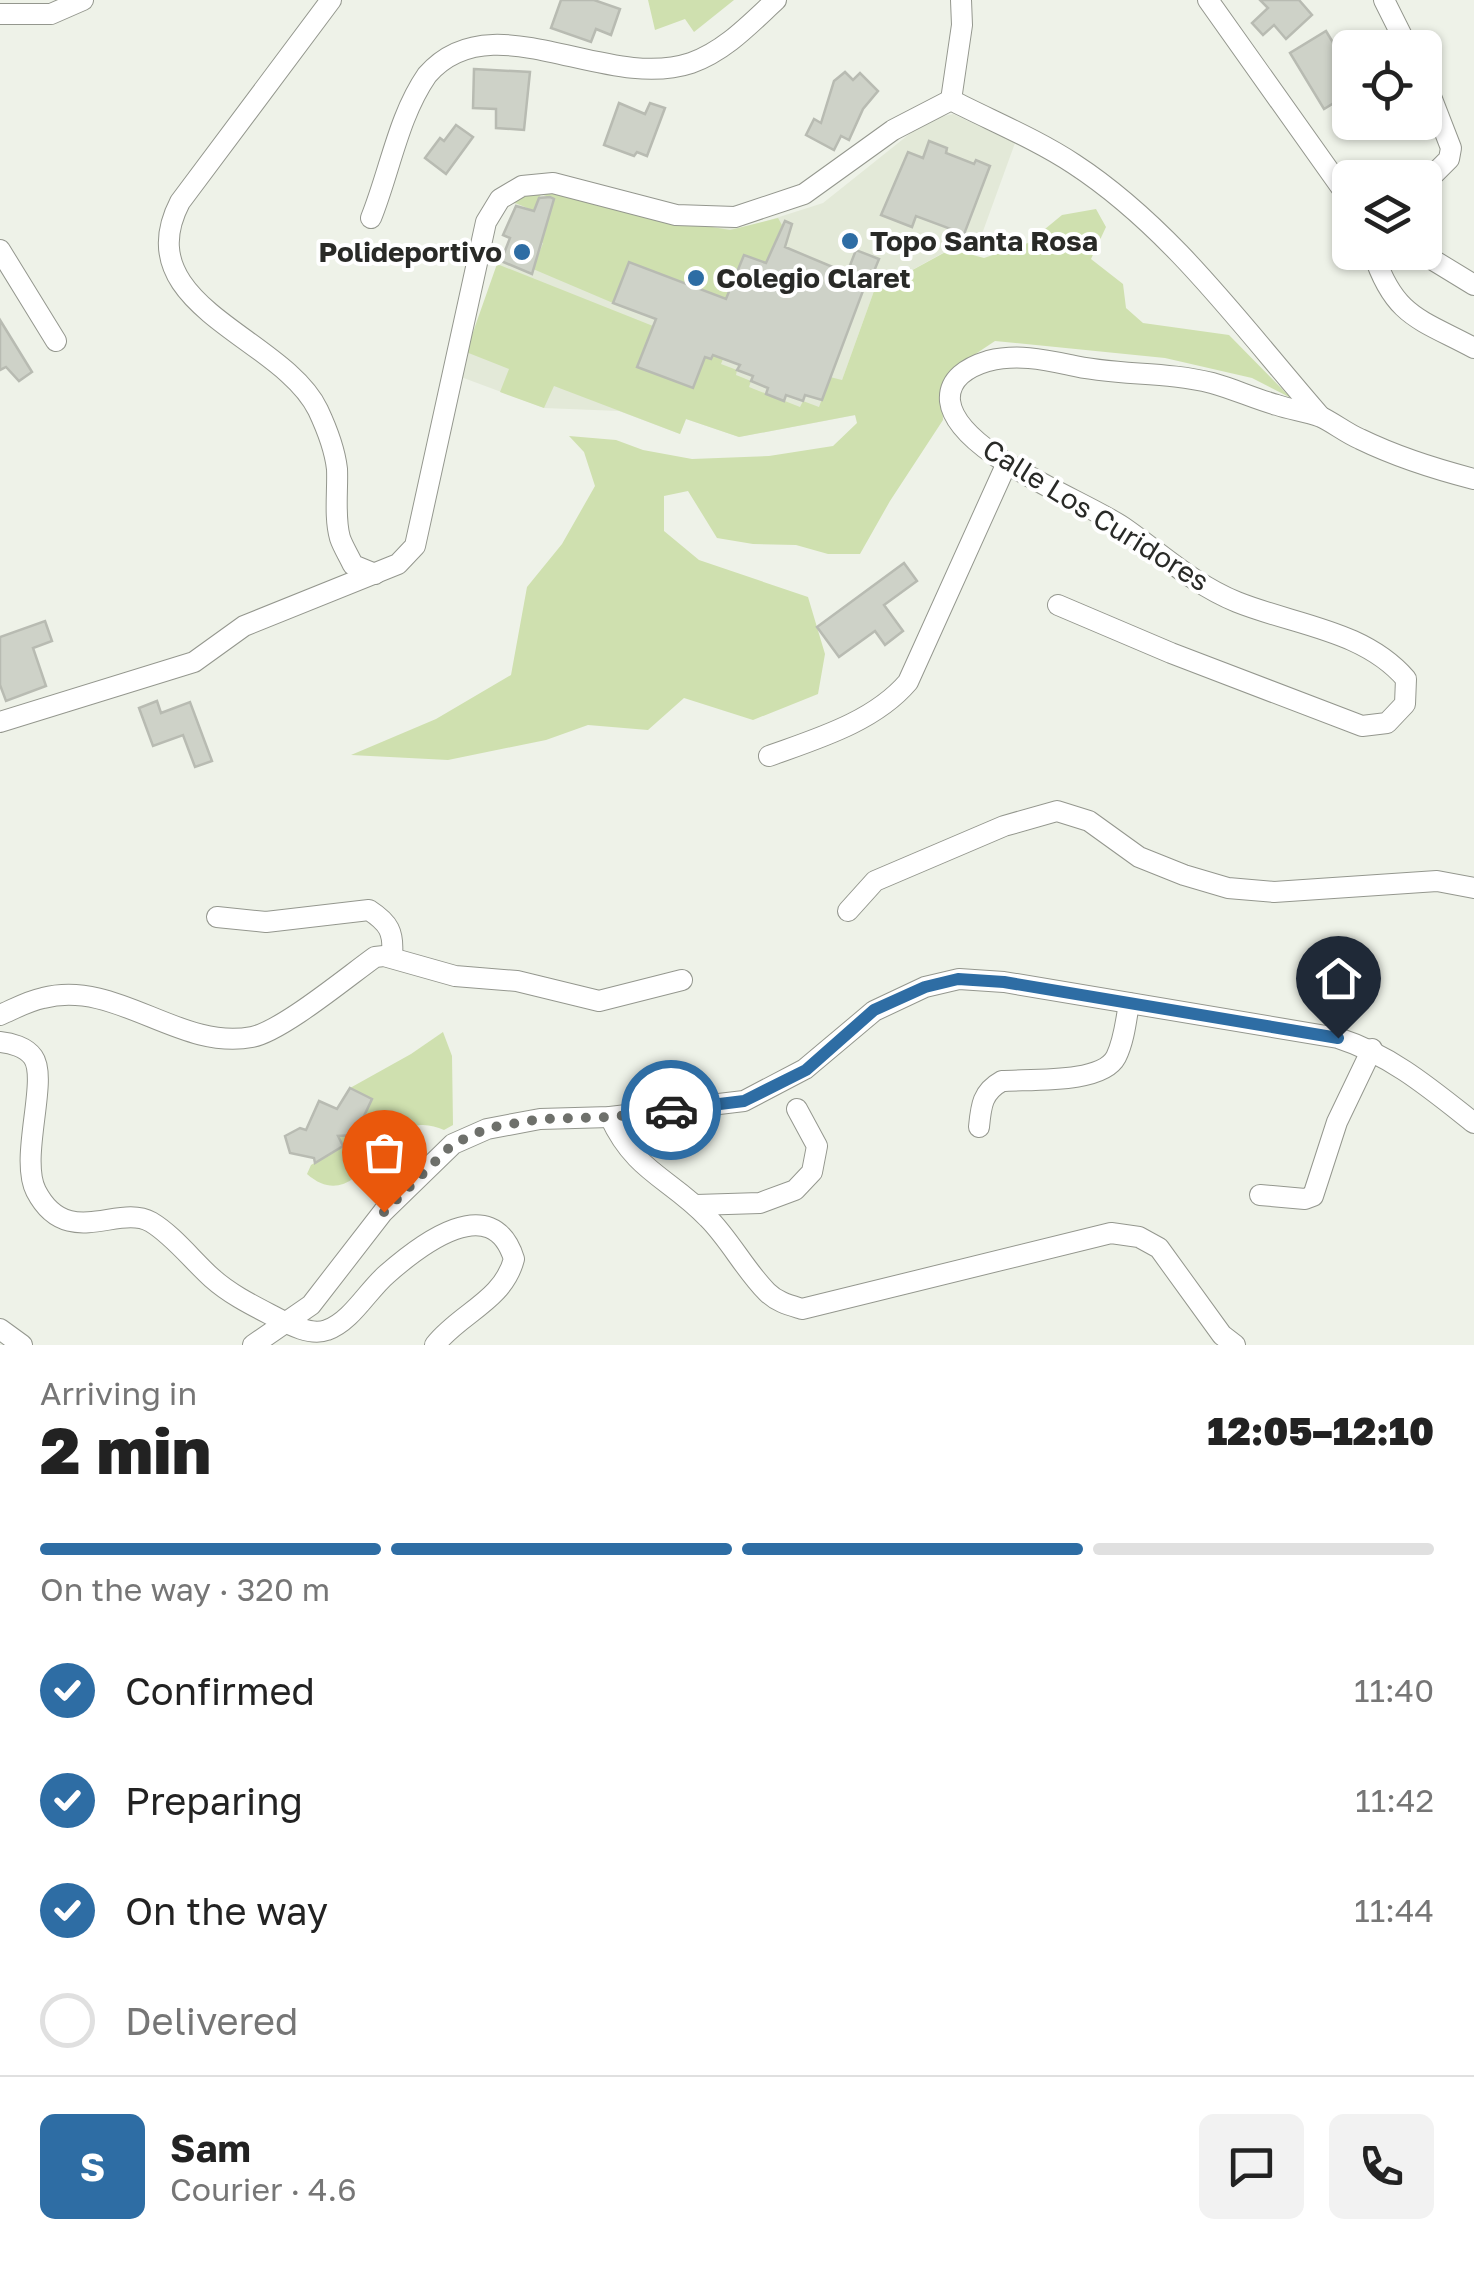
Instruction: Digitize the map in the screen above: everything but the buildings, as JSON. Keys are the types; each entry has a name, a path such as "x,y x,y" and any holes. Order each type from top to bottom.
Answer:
{"street":[{"path":"0,14 51,14 83,0"},
{"path":"331,0 180,202 168,225 166,248 177,277 194,299 288,374 318,408 336,463 339,535 353,566 375,574"},
{"path":"372,218 413,101 427,75 466,39 505,34 647,68 688,64 723,47 776,0"},
{"path":"952,100 962,0"},
{"path":"1208,0 1332,175"},
{"path":"1384,0 1399,30"},
{"path":"0,722 194,662 244,626 398,564 414,546 486,222 500,199 522,186 553,183 676,215 736,217 804,194 893,130 952,100"},
{"path":"952,100 1073,163 1128,204 1175,250 1320,416"},
{"path":"1442,125 1451,148 1442,169"},
{"path":"0,250 56,341"},
{"path":"1442,265 1474,285"},
{"path":"1379,270 1398,304 1420,322 1474,348"},
{"name":"Calle Los Curidores","path":"1058,604 1172,653 1362,726 1387,723 1405,704 1406,680 1390,660 1333,632 1238,602 1194,582 1122,526 1006,465 963,428 952,412 949,396 954,381 985,362 1013,356 1089,370 1156,374 1212,383 1320,416 1356,438 1398,456 1474,479"},
{"path":"769,756 838,731 888,701 908,682 1006,465"},
{"path":"848,911 875,881 1004,826 1057,810 1089,820 1139,857 1184,876 1228,888 1274,892 1437,881 1474,888"},
{"path":"217,917 266,922 369,910 390,926 394,940 392,956"},
{"path":"0,1015 44,997 93,996 190,1030 250,1038 270,1031 375,958 392,956 455,976 517,981 600,1001 682,980"},
{"path":"253,1345 311,1305 384,1212 453,1144 488,1128 540,1119 610,1117 744,1101 806,1070 874,1010 925,987 958,979 1004,982 1338,1038 1372,1049 1474,1123"},
{"path":"978,1127 982,1100 991,1087 1002,1081 1089,1076 1114,1062 1129,1003"},
{"path":"0,1042 20,1047 33,1056 38,1069 28,1164 36,1192 58,1216 88,1225 134,1216 151,1222 230,1293 284,1322 321,1333 335,1326 385,1275 428,1241 467,1224 500,1232 514,1259 510,1274 490,1298 450,1326 434,1345"},
{"path":"1260,1194 1305,1199 1313,1196 1337,1122 1372,1049"},
{"path":"696,1206 760,1204 796,1190 812,1172 817,1146 797,1109"},
{"path":"610,1117 622,1144 632,1155 696,1206 767,1292 783,1303 802,1308 1111,1233 1139,1236 1158,1248 1222,1335 1236,1345"},
{"path":"0,1329 22,1345"}],"shaded area":[{"name":"Colegio Claret","path":"953,114 1015,143 974,256 950,249 874,291 842,380 856,415 739,437 686,419 680,434 619,411 544,408 461,377 466,352 510,239 503,235 516,205 511,201 538,183 682,222 742,229 823,203 927,120"}],"green space":[{"path":"648,0 734,0 694,32 685,19 655,30"},
{"path":"538,183 682,222 730,230 778,218 782,225 766,263 744,256 723,306 629,263 613,303 533,269 554,199 541,194 534,211 511,201"},
{"path":"1096,209 1106,227 1091,259 1123,284 1126,308 1143,323 1229,335 1291,398 1252,378 1165,358 995,341 959,365 942,393 943,420 860,554 828,554 796,545 717,538 688,491 664,496 664,531 699,560 808,597 825,654 818,694 753,720 684,698 648,730 588,725 546,740 448,760 351,755 436,719 511,675 527,587 562,544 595,486 584,452 569,436 616,440 643,450 692,459 769,456 833,446 857,423 855,415 739,437 686,419 680,434 554,386 544,408 500,392 509,369 466,352 497,264 653,326 638,367 692,388 705,357 711,359 717,348 726,352 721,364 751,381 749,387 800,407 803,401 819,407 830,377 842,380 874,291 951,249 984,258 1028,243 1062,215"},
{"path":"443,1032 452,1056 453,1125 444,1130 412,1127 399,1134 351,1180 338,1185 323,1184 307,1174 311,1165 342,1147 338,1136 356,1134 372,1100 350,1088"}],"way so far":[{"path":"384,1212 453,1144 488,1128 540,1119 671,1110"}],"place":[{"name":"Topo Santa Rosa","path":"850,241"},
{"name":"Polideportivo","path":"522,252"},
{"name":"Colegio Claret","path":"696,278"}],"route":[{"path":"671,1110 744,1101 806,1070 874,1010 925,987 958,979 1004,982 1338,1038"}]}
